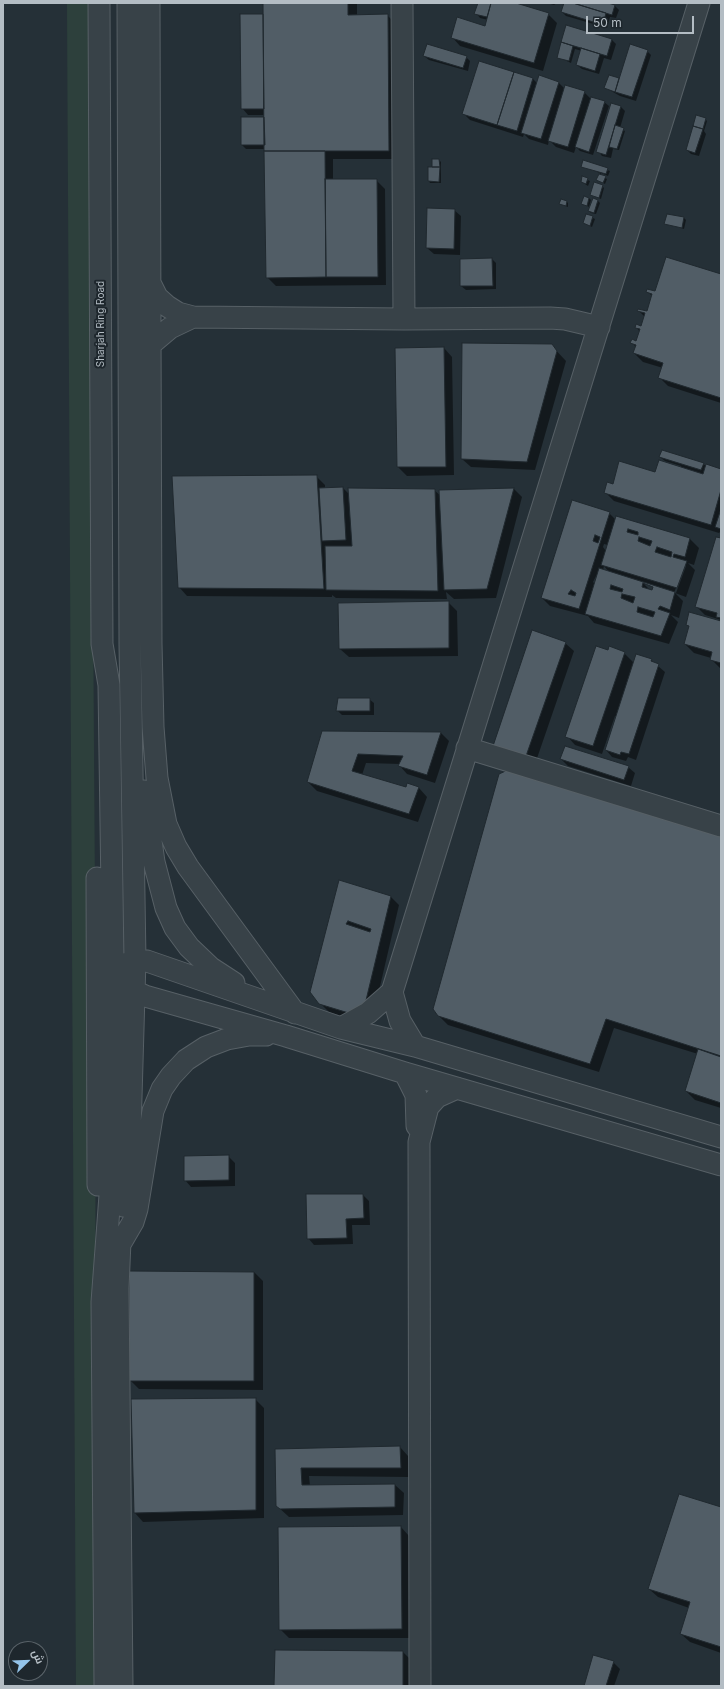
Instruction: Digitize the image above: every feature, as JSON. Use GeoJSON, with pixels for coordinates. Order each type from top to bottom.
{"type":"FeatureCollection","features":[{"type":"Feature","properties":{"kind":"street","name":"Sharjah Ring Road"},"geometry":{"type":"LineString","coordinates":[[100,3],[102,644]]}},
{"type":"Feature","properties":{"kind":"street"},"geometry":{"type":"LineString","coordinates":[[122,1686],[119,1246],[130,1132],[135,960],[130,644],[128,3]]}},
{"type":"Feature","properties":{"kind":"street"},"geometry":{"type":"LineString","coordinates":[[149,3],[151,650],[153,727],[160,800],[166,824],[176,847],[188,867],[295,1013]]}},
{"type":"Feature","properties":{"kind":"street"},"geometry":{"type":"LineString","coordinates":[[402,3],[404,319]]}},
{"type":"Feature","properties":{"kind":"street"},"geometry":{"type":"LineString","coordinates":[[341,1028],[368,1013],[392,992],[699,3]]}},
{"type":"Feature","properties":{"kind":"street"},"geometry":{"type":"LineString","coordinates":[[151,286],[158,297],[167,306],[178,313],[193,317],[404,319],[550,318],[565,319],[599,327]]}},
{"type":"Feature","properties":{"kind":"street"},"geometry":{"type":"LineString","coordinates":[[151,344],[170,328],[193,317]]}},
{"type":"Feature","properties":{"kind":"street"},"geometry":{"type":"LineString","coordinates":[[102,644],[109,685],[114,970],[113,1155],[102,1302]]}},
{"type":"Feature","properties":{"kind":"street"},"geometry":{"type":"LineString","coordinates":[[102,644],[96,670],[96,787],[99,1239],[102,1302],[105,1686]]}},
{"type":"Feature","properties":{"kind":"street"},"geometry":{"type":"LineString","coordinates":[[130,644],[137,681],[145,801],[159,888],[166,908],[175,928],[189,947],[211,968],[239,986],[273,1004]]}},
{"type":"Feature","properties":{"kind":"street"},"geometry":{"type":"LineString","coordinates":[[467,748],[721,826]]}},
{"type":"Feature","properties":{"kind":"street"},"geometry":{"type":"LineString","coordinates":[[114,970],[127,962],[135,960],[147,961],[341,1028],[416,1046],[721,1137]]}},
{"type":"Feature","properties":{"kind":"street"},"geometry":{"type":"LineString","coordinates":[[114,970],[134,991],[145,996],[286,1036],[405,1073],[721,1165]]}},
{"type":"Feature","properties":{"kind":"street"},"geometry":{"type":"LineString","coordinates":[[392,992],[400,1020],[416,1046]]}},
{"type":"Feature","properties":{"kind":"street"},"geometry":{"type":"LineString","coordinates":[[119,1246],[130,1228],[137,1209],[153,1111],[162,1089],[171,1076],[191,1057],[206,1047],[227,1039],[249,1035],[286,1036]]}},
{"type":"Feature","properties":{"kind":"street"},"geometry":{"type":"LineString","coordinates":[[405,1073],[416,1095],[418,1111],[416,1132],[419,1142]]}},
{"type":"Feature","properties":{"kind":"street"},"geometry":{"type":"LineString","coordinates":[[420,1686],[419,1142],[428,1107],[437,1097],[457,1088]]}},
{"type":"Feature","properties":{"kind":"green space"},"geometry":{"type":"Polygon","coordinates":[[[67,3],[89,3],[95,903],[96,1686],[76,1686],[67,3]]]}},
{"type":"Feature","properties":{"kind":"building"},"geometry":{"type":"Polygon","coordinates":[[[263,3],[348,3],[348,15],[388,14],[389,151],[264,151],[263,3]]]}},
{"type":"Feature","properties":{"kind":"building"},"geometry":{"type":"Polygon","coordinates":[[[478,3],[491,3],[487,17],[474,14],[478,3]]]}},
{"type":"Feature","properties":{"kind":"building"},"geometry":{"type":"Polygon","coordinates":[[[491,3],[516,3],[549,13],[534,63],[451,38],[457,17],[485,26],[491,3]]]}},
{"type":"Feature","properties":{"kind":"building"},"geometry":{"type":"Polygon","coordinates":[[[564,3],[573,3],[606,13],[603,25],[561,12],[564,3]]]}},
{"type":"Feature","properties":{"kind":"building"},"geometry":{"type":"Polygon","coordinates":[[[573,3],[608,3],[615,5],[612,15],[573,3]]]}},
{"type":"Feature","properties":{"kind":"building"},"geometry":{"type":"Polygon","coordinates":[[[240,14],[263,14],[264,109],[241,109],[240,14]]]}},
{"type":"Feature","properties":{"kind":"building"},"geometry":{"type":"Polygon","coordinates":[[[566,25],[612,39],[607,56],[561,42],[566,25]]]}},
{"type":"Feature","properties":{"kind":"building"},"geometry":{"type":"Polygon","coordinates":[[[561,42],[573,46],[569,61],[557,58],[561,42]]]}},
{"type":"Feature","properties":{"kind":"building"},"geometry":{"type":"Polygon","coordinates":[[[427,44],[467,56],[463,68],[423,56],[427,44]]]}},
{"type":"Feature","properties":{"kind":"building"},"geometry":{"type":"Polygon","coordinates":[[[630,44],[648,50],[632,97],[615,92],[630,44]]]}},
{"type":"Feature","properties":{"kind":"building"},"geometry":{"type":"Polygon","coordinates":[[[581,48],[600,54],[595,71],[576,65],[581,48]]]}},
{"type":"Feature","properties":{"kind":"building"},"geometry":{"type":"Polygon","coordinates":[[[479,61],[514,72],[497,125],[462,114],[479,61]]]}},
{"type":"Feature","properties":{"kind":"building"},"geometry":{"type":"Polygon","coordinates":[[[514,72],[533,78],[517,131],[497,125],[514,72]]]}},
{"type":"Feature","properties":{"kind":"building"},"geometry":{"type":"Polygon","coordinates":[[[539,75],[559,82],[541,139],[521,133],[539,75]]]}},
{"type":"Feature","properties":{"kind":"building"},"geometry":{"type":"Polygon","coordinates":[[[609,75],[619,78],[615,92],[604,88],[609,75]]]}},
{"type":"Feature","properties":{"kind":"building"},"geometry":{"type":"Polygon","coordinates":[[[565,85],[585,91],[568,147],[548,141],[565,85]]]}},
{"type":"Feature","properties":{"kind":"building"},"geometry":{"type":"Polygon","coordinates":[[[591,97],[605,101],[589,152],[575,147],[591,97]]]}},
{"type":"Feature","properties":{"kind":"building"},"geometry":{"type":"Polygon","coordinates":[[[611,103],[621,106],[606,155],[596,152],[611,103]]]}},
{"type":"Feature","properties":{"kind":"building"},"geometry":{"type":"Polygon","coordinates":[[[696,115],[706,118],[703,129],[693,126],[696,115]]]}},
{"type":"Feature","properties":{"kind":"building"},"geometry":{"type":"Polygon","coordinates":[[[241,117],[264,117],[265,145],[241,145],[241,117]]]}},
{"type":"Feature","properties":{"kind":"building"},"geometry":{"type":"Polygon","coordinates":[[[615,125],[624,128],[617,149],[609,147],[615,125]]]}},
{"type":"Feature","properties":{"kind":"building"},"geometry":{"type":"Polygon","coordinates":[[[693,126],[703,129],[695,153],[686,150],[693,126]]]}},
{"type":"Feature","properties":{"kind":"building"},"geometry":{"type":"Polygon","coordinates":[[[264,151],[325,151],[326,277],[266,278],[264,151]]]}},
{"type":"Feature","properties":{"kind":"building"},"geometry":{"type":"Polygon","coordinates":[[[432,159],[439,159],[440,167],[432,167],[432,159]]]}},
{"type":"Feature","properties":{"kind":"building"},"geometry":{"type":"Polygon","coordinates":[[[583,160],[608,168],[606,174],[581,167],[583,160]]]}},
{"type":"Feature","properties":{"kind":"building"},"geometry":{"type":"Polygon","coordinates":[[[428,167],[440,167],[439,182],[428,181],[428,167]]]}},
{"type":"Feature","properties":{"kind":"building"},"geometry":{"type":"Polygon","coordinates":[[[599,174],[606,176],[603,183],[596,180],[599,174]]]}},
{"type":"Feature","properties":{"kind":"building"},"geometry":{"type":"Polygon","coordinates":[[[582,176],[588,178],[586,184],[581,182],[582,176]]]}},
{"type":"Feature","properties":{"kind":"building"},"geometry":{"type":"Polygon","coordinates":[[[325,179],[377,179],[378,277],[326,277],[325,179]]]}},
{"type":"Feature","properties":{"kind":"building"},"geometry":{"type":"Polygon","coordinates":[[[594,182],[603,185],[599,198],[590,195],[594,182]]]}},
{"type":"Feature","properties":{"kind":"building"},"geometry":{"type":"Polygon","coordinates":[[[584,196],[589,198],[587,206],[581,204],[584,196]]]}},
{"type":"Feature","properties":{"kind":"building"},"geometry":{"type":"Polygon","coordinates":[[[593,198],[598,200],[594,213],[588,211],[593,198]]]}},
{"type":"Feature","properties":{"kind":"building"},"geometry":{"type":"Polygon","coordinates":[[[561,199],[567,201],[566,206],[559,204],[561,199]]]}},
{"type":"Feature","properties":{"kind":"building"},"geometry":{"type":"Polygon","coordinates":[[[427,208],[455,209],[454,249],[426,248],[427,208]]]}},
{"type":"Feature","properties":{"kind":"building"},"geometry":{"type":"Polygon","coordinates":[[[586,214],[593,216],[590,226],[583,223],[586,214]]]}},
{"type":"Feature","properties":{"kind":"building"},"geometry":{"type":"Polygon","coordinates":[[[667,214],[684,217],[682,228],[664,224],[667,214]]]}},
{"type":"Feature","properties":{"kind":"building"},"geometry":{"type":"Polygon","coordinates":[[[666,257],[721,274],[721,398],[658,378],[663,363],[633,353],[636,345],[630,343],[632,339],[636,341],[640,329],[635,328],[636,324],[641,326],[645,313],[637,311],[638,309],[647,311],[652,294],[646,292],[647,289],[655,291],[666,257]]]}},
{"type":"Feature","properties":{"kind":"building"},"geometry":{"type":"Polygon","coordinates":[[[492,258],[493,286],[460,286],[460,259],[492,258]]]}},
{"type":"Feature","properties":{"kind":"building"},"geometry":{"type":"Polygon","coordinates":[[[462,343],[552,344],[557,351],[527,462],[461,459],[462,343]]]}},
{"type":"Feature","properties":{"kind":"building"},"geometry":{"type":"Polygon","coordinates":[[[444,347],[446,467],[397,467],[395,348],[444,347]]]}},
{"type":"Feature","properties":{"kind":"building"},"geometry":{"type":"Polygon","coordinates":[[[662,450],[704,463],[701,470],[659,457],[662,450]]]}},
{"type":"Feature","properties":{"kind":"building"},"geometry":{"type":"Polygon","coordinates":[[[659,460],[703,474],[706,464],[721,469],[721,490],[711,525],[604,493],[607,482],[613,484],[619,461],[655,472],[659,460]]]}},
{"type":"Feature","properties":{"kind":"building"},"geometry":{"type":"Polygon","coordinates":[[[317,475],[324,589],[178,588],[172,476],[317,475]]]}},
{"type":"Feature","properties":{"kind":"building"},"geometry":{"type":"Polygon","coordinates":[[[343,487],[346,540],[322,541],[319,488],[343,487]]]}},
{"type":"Feature","properties":{"kind":"building"},"geometry":{"type":"Polygon","coordinates":[[[348,488],[435,489],[438,591],[326,590],[325,546],[352,546],[348,488]]]}},
{"type":"Feature","properties":{"kind":"building"},"geometry":{"type":"Polygon","coordinates":[[[514,488],[487,589],[444,590],[439,490],[514,488]]]}},
{"type":"Feature","properties":{"kind":"building"},"geometry":{"type":"Polygon","coordinates":[[[572,500],[610,512],[579,609],[541,598],[572,500]],[[595,535],[593,541],[598,543],[600,537],[595,535]],[[571,590],[568,594],[575,596],[576,593],[571,590]]]}},
{"type":"Feature","properties":{"kind":"building"},"geometry":{"type":"Polygon","coordinates":[[[721,509],[721,529],[715,527],[721,509]]]}},
{"type":"Feature","properties":{"kind":"building"},"geometry":{"type":"Polygon","coordinates":[[[616,516],[690,538],[685,557],[674,554],[673,557],[687,561],[677,588],[601,565],[616,516]],[[628,529],[627,532],[638,535],[638,532],[628,529]],[[639,537],[638,541],[650,546],[652,541],[639,537]],[[657,547],[655,552],[671,557],[672,552],[657,547]]]}},
{"type":"Feature","properties":{"kind":"building"},"geometry":{"type":"Polygon","coordinates":[[[716,537],[721,538],[721,618],[716,617],[717,613],[695,607],[716,537]]]}},
{"type":"Feature","properties":{"kind":"building"},"geometry":{"type":"Polygon","coordinates":[[[599,568],[675,592],[670,610],[660,606],[658,609],[670,613],[661,636],[585,614],[599,568]],[[643,583],[642,587],[652,590],[653,587],[643,583]],[[611,585],[610,589],[622,592],[623,589],[611,585]],[[622,594],[621,598],[633,603],[635,597],[622,594]],[[638,607],[637,612],[653,617],[655,612],[638,607]]]}},
{"type":"Feature","properties":{"kind":"building"},"geometry":{"type":"Polygon","coordinates":[[[449,601],[449,648],[339,649],[338,603],[449,601]]]}},
{"type":"Feature","properties":{"kind":"building"},"geometry":{"type":"Polygon","coordinates":[[[689,612],[721,621],[721,663],[710,660],[712,652],[684,644],[689,626],[686,625],[689,612]]]}},
{"type":"Feature","properties":{"kind":"building"},"geometry":{"type":"Polygon","coordinates":[[[532,630],[566,642],[525,759],[492,749],[532,630]]]}},
{"type":"Feature","properties":{"kind":"building"},"geometry":{"type":"Polygon","coordinates":[[[596,646],[608,650],[609,646],[625,652],[593,746],[565,737],[596,646]]]}},
{"type":"Feature","properties":{"kind":"building"},"geometry":{"type":"Polygon","coordinates":[[[636,654],[652,659],[651,661],[659,664],[629,754],[621,752],[620,755],[605,750],[636,654]]]}},
{"type":"Feature","properties":{"kind":"building"},"geometry":{"type":"Polygon","coordinates":[[[338,698],[370,698],[370,711],[336,711],[338,698]]]}},
{"type":"Feature","properties":{"kind":"building"},"geometry":{"type":"Polygon","coordinates":[[[322,731],[441,732],[427,775],[398,766],[403,756],[358,754],[352,771],[406,787],[407,783],[419,787],[409,814],[307,782],[322,731]]]}},
{"type":"Feature","properties":{"kind":"building"},"geometry":{"type":"Polygon","coordinates":[[[565,746],[629,766],[624,780],[560,759],[565,746]]]}},
{"type":"Feature","properties":{"kind":"building"},"geometry":{"type":"Polygon","coordinates":[[[510,769],[721,836],[721,1056],[606,1019],[590,1064],[438,1016],[433,1009],[499,774],[510,769]]]}},
{"type":"Feature","properties":{"kind":"building"},"geometry":{"type":"Polygon","coordinates":[[[339,880],[391,896],[362,1017],[319,1004],[310,992],[339,880]],[[348,921],[346,924],[370,932],[371,929],[348,921]]]}},
{"type":"Feature","properties":{"kind":"building"},"geometry":{"type":"Polygon","coordinates":[[[698,1049],[721,1057],[721,1103],[685,1091],[698,1049]]]}},
{"type":"Feature","properties":{"kind":"building"},"geometry":{"type":"Polygon","coordinates":[[[229,1155],[229,1180],[184,1181],[184,1156],[229,1155]]]}},
{"type":"Feature","properties":{"kind":"building"},"geometry":{"type":"Polygon","coordinates":[[[306,1194],[363,1194],[364,1218],[346,1219],[347,1238],[307,1239],[306,1194]]]}},
{"type":"Feature","properties":{"kind":"building"},"geometry":{"type":"Polygon","coordinates":[[[129,1271],[254,1272],[254,1381],[129,1381],[129,1271]]]}},
{"type":"Feature","properties":{"kind":"building"},"geometry":{"type":"Polygon","coordinates":[[[256,1398],[256,1510],[134,1513],[131,1399],[256,1398]]]}},
{"type":"Feature","properties":{"kind":"building"},"geometry":{"type":"Polygon","coordinates":[[[400,1446],[401,1468],[301,1468],[302,1485],[395,1484],[395,1507],[280,1509],[276,1506],[275,1449],[400,1446]]]}},
{"type":"Feature","properties":{"kind":"building"},"geometry":{"type":"Polygon","coordinates":[[[679,1494],[721,1507],[721,1647],[680,1634],[690,1602],[648,1589],[679,1494]]]}},
{"type":"Feature","properties":{"kind":"building"},"geometry":{"type":"Polygon","coordinates":[[[401,1526],[402,1629],[279,1630],[278,1527],[401,1526]]]}},
{"type":"Feature","properties":{"kind":"building"},"geometry":{"type":"Polygon","coordinates":[[[275,1650],[403,1651],[403,1686],[274,1686],[275,1650]]]}},
{"type":"Feature","properties":{"kind":"building"},"geometry":{"type":"Polygon","coordinates":[[[593,1655],[614,1661],[606,1686],[584,1686],[593,1655]]]}}]}
